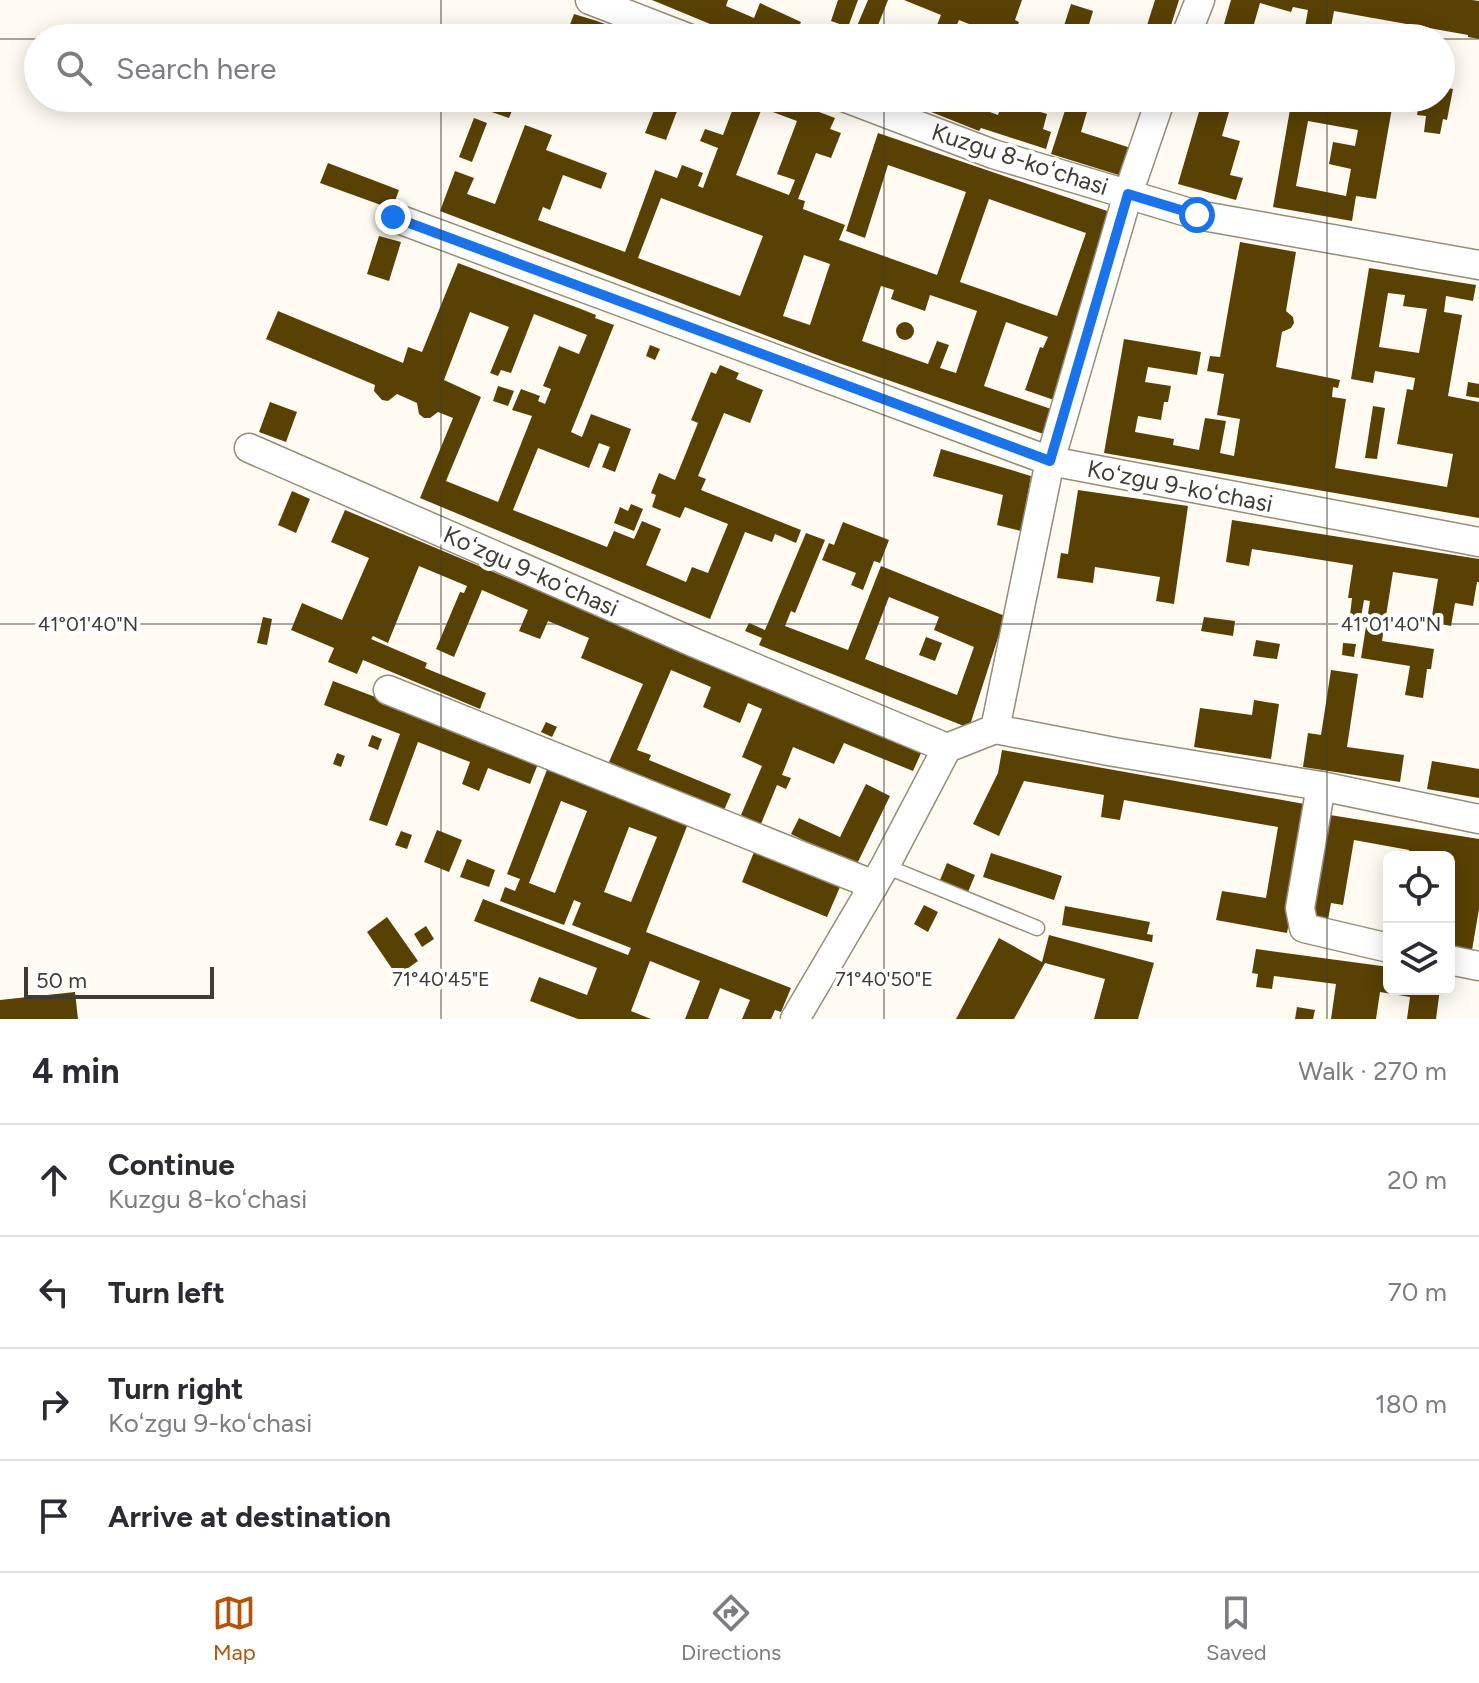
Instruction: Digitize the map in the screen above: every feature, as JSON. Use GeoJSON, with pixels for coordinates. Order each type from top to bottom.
{"type":"FeatureCollection","features":[{"type":"Feature","properties":{"kind":"street"},"geometry":{"type":"LineString","coordinates":[[590,0],[652,24]]}},
{"type":"Feature","properties":{"kind":"street"},"geometry":{"type":"LineString","coordinates":[[1191,24],[1200,0]]}},
{"type":"Feature","properties":{"kind":"street","name":"Kuzgu 8-koʻchasi"},"geometry":{"type":"LineString","coordinates":[[883,112],[993,154],[1197,215],[1479,265]]}},
{"type":"Feature","properties":{"kind":"street"},"geometry":{"type":"LineString","coordinates":[[995,729],[1050,461],[1128,194],[1156,112]]}},
{"type":"Feature","properties":{"kind":"street","name":"Koʻzgu 9-koʻchasi"},"geometry":{"type":"LineString","coordinates":[[393,217],[1050,461],[1479,542]]}},
{"type":"Feature","properties":{"kind":"street","name":"Koʻzgu 9-koʻchasi"},"geometry":{"type":"LineString","coordinates":[[249,448],[709,649],[947,748]]}},
{"type":"Feature","properties":{"kind":"street"},"geometry":{"type":"LineString","coordinates":[[388,690],[879,876]]}},
{"type":"Feature","properties":{"kind":"street"},"geometry":{"type":"LineString","coordinates":[[795,1019],[879,876],[947,748],[995,729],[1321,786],[1479,819]]}},
{"type":"Feature","properties":{"kind":"street"},"geometry":{"type":"LineString","coordinates":[[1321,786],[1300,908],[1304,928],[1383,947]]}},
{"type":"Feature","properties":{"kind":"street"},"geometry":{"type":"LineString","coordinates":[[1455,961],[1479,966]]}},
{"type":"Feature","properties":{"kind":"lane"},"geometry":{"type":"LineString","coordinates":[[879,876],[1037,928]]}},
{"type":"Feature","properties":{"kind":"building"},"geometry":{"type":"Polygon","coordinates":[[[652,0],[728,0],[726,6],[754,18],[760,3],[801,22],[800,24],[710,24],[652,0]]]}},
{"type":"Feature","properties":{"kind":"building"},"geometry":{"type":"Polygon","coordinates":[[[838,0],[858,0],[849,24],[831,21],[838,0]]]}},
{"type":"Feature","properties":{"kind":"building"},"geometry":{"type":"Polygon","coordinates":[[[868,0],[888,0],[879,24],[858,24],[868,0]]]}},
{"type":"Feature","properties":{"kind":"building"},"geometry":{"type":"Polygon","coordinates":[[[904,0],[1022,0],[1015,20],[1018,24],[969,24],[959,20],[957,24],[937,24],[941,15],[904,0]]]}},
{"type":"Feature","properties":{"kind":"building"},"geometry":{"type":"Polygon","coordinates":[[[1155,0],[1179,0],[1171,24],[1147,24],[1155,0]]]}},
{"type":"Feature","properties":{"kind":"building"},"geometry":{"type":"Polygon","coordinates":[[[1231,0],[1479,1],[1479,39],[1455,33],[1455,24],[1407,24],[1334,11],[1332,24],[1306,24],[1308,10],[1293,7],[1291,12],[1260,3],[1254,24],[1224,24],[1231,0]]]}},
{"type":"Feature","properties":{"kind":"building"},"geometry":{"type":"Polygon","coordinates":[[[1071,4],[1093,11],[1089,24],[1065,24],[1071,4]]]}},
{"type":"Feature","properties":{"kind":"building"},"geometry":{"type":"Polygon","coordinates":[[[574,14],[605,24],[570,24],[574,14]]]}},
{"type":"Feature","properties":{"kind":"building"},"geometry":{"type":"Polygon","coordinates":[[[492,112],[512,112],[509,118],[492,112]]]}},
{"type":"Feature","properties":{"kind":"building"},"geometry":{"type":"Polygon","coordinates":[[[653,112],[677,112],[666,140],[645,133],[653,112]]]}},
{"type":"Feature","properties":{"kind":"building"},"geometry":{"type":"Polygon","coordinates":[[[732,112],[760,112],[736,175],[789,195],[795,180],[777,174],[797,121],[773,112],[819,112],[835,118],[830,129],[841,133],[831,158],[816,153],[798,199],[805,201],[803,209],[845,225],[839,240],[937,275],[966,192],[888,165],[865,238],[846,231],[878,133],[1116,214],[1054,400],[1025,390],[1040,347],[1043,348],[1048,337],[1006,322],[984,386],[1057,411],[1049,436],[833,361],[440,211],[455,171],[474,178],[467,194],[495,204],[525,125],[552,135],[546,150],[607,173],[601,189],[563,175],[550,210],[543,207],[538,220],[625,252],[655,170],[677,178],[682,165],[703,173],[698,186],[703,188],[718,148],[700,141],[705,129],[723,135],[732,112]],[[661,198],[638,258],[740,296],[763,236],[661,198]],[[989,199],[960,282],[1057,316],[1086,233],[989,199]],[[804,255],[783,316],[810,325],[830,264],[804,255]],[[881,286],[862,341],[928,364],[937,341],[949,345],[940,368],[956,373],[977,311],[930,295],[925,311],[891,299],[894,290],[881,286]]]}},
{"type":"Feature","properties":{"kind":"building"},"geometry":{"type":"Polygon","coordinates":[[[931,112],[990,112],[998,115],[999,112],[1041,112],[1047,114],[1043,129],[1051,132],[1046,149],[981,128],[979,131],[931,112]]]}},
{"type":"Feature","properties":{"kind":"building"},"geometry":{"type":"Polygon","coordinates":[[[1064,112],[1087,112],[1081,132],[1134,149],[1125,177],[1051,154],[1064,112]]]}},
{"type":"Feature","properties":{"kind":"building"},"geometry":{"type":"Polygon","coordinates":[[[1199,112],[1229,112],[1222,136],[1240,141],[1230,175],[1243,178],[1236,200],[1178,184],[1199,112]]]}},
{"type":"Feature","properties":{"kind":"building"},"geometry":{"type":"Polygon","coordinates":[[[1290,112],[1391,112],[1376,199],[1356,196],[1352,221],[1273,207],[1290,112]],[[1308,121],[1296,186],[1346,196],[1351,169],[1329,164],[1333,142],[1355,146],[1358,130],[1308,121]]]}},
{"type":"Feature","properties":{"kind":"building"},"geometry":{"type":"Polygon","coordinates":[[[1418,112],[1449,112],[1447,120],[1443,119],[1440,134],[1424,132],[1426,116],[1417,115],[1418,112]]]}},
{"type":"Feature","properties":{"kind":"building"},"geometry":{"type":"Polygon","coordinates":[[[474,118],[487,123],[472,162],[459,157],[474,118]]]}},
{"type":"Feature","properties":{"kind":"building"},"geometry":{"type":"Polygon","coordinates":[[[328,163],[399,190],[392,209],[320,183],[328,163]]]}},
{"type":"Feature","properties":{"kind":"building"},"geometry":{"type":"Polygon","coordinates":[[[379,236],[401,242],[389,281],[367,274],[379,236]]]}},
{"type":"Feature","properties":{"kind":"building"},"geometry":{"type":"Polygon","coordinates":[[[1240,242],[1296,252],[1286,311],[1293,317],[1294,323],[1282,332],[1276,367],[1340,380],[1338,388],[1333,387],[1332,397],[1346,399],[1335,468],[1447,487],[1453,454],[1397,444],[1407,389],[1413,390],[1415,378],[1375,371],[1373,383],[1351,379],[1369,268],[1476,285],[1473,301],[1446,296],[1444,312],[1462,315],[1448,396],[1479,402],[1479,518],[1104,453],[1124,339],[1201,352],[1197,375],[1148,367],[1145,382],[1171,386],[1168,402],[1164,402],[1161,420],[1138,416],[1135,432],[1174,439],[1173,445],[1199,450],[1205,418],[1226,421],[1220,453],[1234,456],[1240,419],[1217,415],[1224,374],[1207,371],[1210,356],[1220,357],[1240,242]],[[1388,293],[1379,347],[1419,353],[1427,309],[1403,306],[1405,295],[1388,293]]]}},
{"type":"Feature","properties":{"kind":"building"},"geometry":{"type":"Polygon","coordinates":[[[458,263],[581,309],[614,325],[571,432],[582,437],[591,414],[631,429],[615,472],[602,467],[610,447],[599,443],[589,468],[538,448],[513,510],[607,547],[614,531],[634,539],[642,521],[661,529],[646,565],[686,582],[692,567],[708,573],[728,524],[685,507],[680,518],[652,507],[656,495],[651,493],[659,473],[675,480],[698,423],[691,420],[711,372],[716,374],[720,365],[739,373],[736,379],[763,390],[750,423],[724,413],[698,476],[706,479],[701,490],[801,530],[796,543],[775,534],[772,542],[745,532],[710,619],[420,498],[453,418],[438,412],[424,418],[419,414],[417,403],[397,394],[388,401],[382,400],[374,391],[375,385],[266,339],[278,311],[403,363],[408,347],[422,352],[458,263]],[[470,312],[444,380],[481,397],[446,481],[498,502],[532,416],[512,410],[521,389],[540,396],[538,401],[545,404],[551,389],[543,386],[559,346],[579,354],[587,335],[534,314],[511,373],[501,370],[498,376],[490,373],[509,327],[470,312]]]}},
{"type":"Feature","properties":{"kind":"building"},"geometry":{"type":"Polygon","coordinates":[[[901,322],[909,322],[914,331],[912,338],[901,340],[896,335],[896,327],[901,322]]]}},
{"type":"Feature","properties":{"kind":"building"},"geometry":{"type":"Polygon","coordinates":[[[650,345],[660,349],[655,360],[646,356],[650,345]]]}},
{"type":"Feature","properties":{"kind":"building"},"geometry":{"type":"Polygon","coordinates":[[[1468,382],[1479,384],[1479,398],[1466,396],[1468,382]]]}},
{"type":"Feature","properties":{"kind":"building"},"geometry":{"type":"Polygon","coordinates":[[[498,386],[514,391],[508,406],[493,401],[498,386]]]}},
{"type":"Feature","properties":{"kind":"building"},"geometry":{"type":"Polygon","coordinates":[[[270,402],[297,412],[286,442],[259,432],[270,402]]]}},
{"type":"Feature","properties":{"kind":"building"},"geometry":{"type":"Polygon","coordinates":[[[1373,406],[1385,408],[1377,459],[1365,458],[1373,406]]]}},
{"type":"Feature","properties":{"kind":"building"},"geometry":{"type":"Polygon","coordinates":[[[941,449],[1031,476],[1021,531],[997,525],[1003,495],[933,476],[941,449]]]}},
{"type":"Feature","properties":{"kind":"building"},"geometry":{"type":"Polygon","coordinates":[[[1078,490],[1188,506],[1174,604],[1156,601],[1160,577],[1095,567],[1093,583],[1057,578],[1061,553],[1068,554],[1078,490]]]}},
{"type":"Feature","properties":{"kind":"building"},"geometry":{"type":"Polygon","coordinates":[[[292,491],[310,499],[296,533],[278,525],[292,491]]]}},
{"type":"Feature","properties":{"kind":"building"},"geometry":{"type":"Polygon","coordinates":[[[631,504],[643,509],[634,531],[614,523],[620,507],[628,511],[631,504]]]}},
{"type":"Feature","properties":{"kind":"building"},"geometry":{"type":"Polygon","coordinates":[[[345,510],[922,751],[913,771],[844,743],[834,764],[793,747],[782,775],[791,778],[786,789],[777,785],[761,824],[741,815],[762,766],[742,757],[762,709],[748,703],[740,723],[703,707],[711,687],[671,670],[637,750],[651,755],[649,760],[731,794],[724,810],[609,762],[643,684],[581,658],[589,638],[548,621],[540,639],[519,631],[528,610],[482,590],[454,657],[436,649],[460,592],[464,593],[467,586],[419,566],[388,643],[373,636],[371,639],[427,663],[425,668],[486,693],[480,709],[363,660],[357,674],[328,662],[334,648],[291,630],[302,603],[342,620],[369,558],[331,542],[345,510]]]}},
{"type":"Feature","properties":{"kind":"building"},"geometry":{"type":"Polygon","coordinates":[[[1232,520],[1479,559],[1479,582],[1473,606],[1455,603],[1451,626],[1431,622],[1438,579],[1393,572],[1382,641],[1434,649],[1431,669],[1427,669],[1423,698],[1405,695],[1410,666],[1361,658],[1370,601],[1364,600],[1361,617],[1350,615],[1352,598],[1348,598],[1353,565],[1252,549],[1249,566],[1226,562],[1232,520]]]}},
{"type":"Feature","properties":{"kind":"building"},"geometry":{"type":"Polygon","coordinates":[[[843,522],[889,540],[880,563],[874,561],[863,590],[851,585],[856,573],[822,560],[829,543],[834,545],[843,522]]]}},
{"type":"Feature","properties":{"kind":"building"},"geometry":{"type":"Polygon","coordinates":[[[806,533],[825,540],[795,613],[791,611],[785,626],[848,650],[881,566],[1005,616],[969,728],[759,645],[762,638],[745,631],[749,623],[765,630],[806,533]],[[889,597],[865,659],[957,695],[974,647],[934,630],[939,617],[889,597]]]}},
{"type":"Feature","properties":{"kind":"building"},"geometry":{"type":"Polygon","coordinates":[[[263,617],[272,619],[267,645],[257,643],[263,617]]]}},
{"type":"Feature","properties":{"kind":"building"},"geometry":{"type":"Polygon","coordinates":[[[1204,617],[1235,621],[1233,636],[1201,631],[1204,617]]]}},
{"type":"Feature","properties":{"kind":"building"},"geometry":{"type":"Polygon","coordinates":[[[926,637],[942,643],[935,661],[919,655],[926,637]]]}},
{"type":"Feature","properties":{"kind":"building"},"geometry":{"type":"Polygon","coordinates":[[[1256,640],[1280,644],[1277,659],[1253,656],[1256,640]]]}},
{"type":"Feature","properties":{"kind":"building"},"geometry":{"type":"Polygon","coordinates":[[[1343,643],[1356,644],[1354,657],[1342,655],[1343,643]]]}},
{"type":"Feature","properties":{"kind":"building"},"geometry":{"type":"Polygon","coordinates":[[[1331,670],[1358,674],[1347,747],[1404,755],[1400,782],[1303,767],[1308,733],[1321,735],[1331,670]]]}},
{"type":"Feature","properties":{"kind":"building"},"geometry":{"type":"Polygon","coordinates":[[[333,681],[540,759],[530,784],[488,768],[479,791],[462,784],[470,762],[418,742],[387,826],[369,820],[400,734],[324,705],[333,681]]]}},
{"type":"Feature","properties":{"kind":"building"},"geometry":{"type":"Polygon","coordinates":[[[1254,700],[1279,704],[1271,759],[1194,747],[1200,708],[1252,715],[1254,700]]]}},
{"type":"Feature","properties":{"kind":"building"},"geometry":{"type":"Polygon","coordinates":[[[546,722],[557,727],[552,737],[541,732],[546,722]]]}},
{"type":"Feature","properties":{"kind":"building"},"geometry":{"type":"Polygon","coordinates":[[[372,735],[382,739],[378,750],[368,746],[372,735]]]}},
{"type":"Feature","properties":{"kind":"building"},"geometry":{"type":"Polygon","coordinates":[[[1002,750],[1310,805],[1287,933],[1216,920],[1222,891],[1266,898],[1278,827],[1124,800],[1120,820],[1101,817],[1104,795],[1024,781],[999,836],[973,824],[998,773],[1002,750]]]}},
{"type":"Feature","properties":{"kind":"building"},"geometry":{"type":"Polygon","coordinates":[[[337,753],[345,756],[341,767],[333,764],[337,753]]]}},
{"type":"Feature","properties":{"kind":"building"},"geometry":{"type":"Polygon","coordinates":[[[1432,761],[1479,769],[1479,798],[1427,789],[1432,761]]]}},
{"type":"Feature","properties":{"kind":"building"},"geometry":{"type":"Polygon","coordinates":[[[548,767],[689,821],[646,932],[791,988],[781,1012],[775,1010],[771,1019],[742,1019],[750,1000],[720,988],[708,1019],[685,1019],[700,981],[650,961],[631,1011],[651,1019],[578,1019],[530,1001],[539,977],[587,995],[597,968],[474,921],[483,899],[628,955],[631,948],[572,925],[581,903],[574,900],[564,925],[500,901],[505,887],[515,891],[520,879],[507,874],[548,767]],[[561,801],[529,883],[555,893],[587,811],[561,801]],[[629,827],[604,892],[631,902],[657,837],[629,827]]]}},
{"type":"Feature","properties":{"kind":"building"},"geometry":{"type":"Polygon","coordinates":[[[866,784],[890,796],[856,866],[791,834],[799,818],[840,837],[866,784]]]}},
{"type":"Feature","properties":{"kind":"building"},"geometry":{"type":"Polygon","coordinates":[[[1330,815],[1479,839],[1479,909],[1471,956],[1455,953],[1455,851],[1409,851],[1354,840],[1343,905],[1331,903],[1327,925],[1312,923],[1330,815]]]}},
{"type":"Feature","properties":{"kind":"building"},"geometry":{"type":"Polygon","coordinates":[[[437,830],[462,840],[449,872],[424,862],[437,830]]]}},
{"type":"Feature","properties":{"kind":"building"},"geometry":{"type":"Polygon","coordinates":[[[401,831],[412,835],[407,849],[395,845],[401,831]]]}},
{"type":"Feature","properties":{"kind":"building"},"geometry":{"type":"Polygon","coordinates":[[[754,852],[840,887],[827,917],[742,882],[754,852]]]}},
{"type":"Feature","properties":{"kind":"building"},"geometry":{"type":"Polygon","coordinates":[[[991,853],[1062,876],[1054,900],[983,877],[991,853]]]}},
{"type":"Feature","properties":{"kind":"building"},"geometry":{"type":"Polygon","coordinates":[[[467,859],[495,870],[489,887],[460,877],[467,859]]]}},
{"type":"Feature","properties":{"kind":"building"},"geometry":{"type":"Polygon","coordinates":[[[947,863],[975,875],[968,892],[940,880],[947,863]]]}},
{"type":"Feature","properties":{"kind":"building"},"geometry":{"type":"Polygon","coordinates":[[[924,905],[938,912],[928,932],[914,924],[924,905]]]}},
{"type":"Feature","properties":{"kind":"building"},"geometry":{"type":"Polygon","coordinates":[[[1065,906],[1150,922],[1147,934],[1153,935],[1152,942],[1062,925],[1065,906]]]}},
{"type":"Feature","properties":{"kind":"building"},"geometry":{"type":"Polygon","coordinates":[[[387,917],[418,961],[397,976],[367,932],[387,917]]]}},
{"type":"Feature","properties":{"kind":"building"},"geometry":{"type":"Polygon","coordinates":[[[426,926],[434,939],[422,947],[414,934],[426,926]]]}},
{"type":"Feature","properties":{"kind":"building"},"geometry":{"type":"Polygon","coordinates":[[[1049,935],[1154,963],[1138,1019],[1094,1019],[1105,979],[1045,963],[1014,1019],[956,1019],[999,938],[1042,962],[1049,935]]]}},
{"type":"Feature","properties":{"kind":"building"},"geometry":{"type":"Polygon","coordinates":[[[1256,949],[1383,966],[1383,992],[1380,992],[1376,1019],[1331,1019],[1336,984],[1274,976],[1272,989],[1256,987],[1258,974],[1252,973],[1256,949]]]}},
{"type":"Feature","properties":{"kind":"building"},"geometry":{"type":"Polygon","coordinates":[[[75,992],[78,1019],[0,1019],[0,1000],[75,992]]]}},
{"type":"Feature","properties":{"kind":"building"},"geometry":{"type":"Polygon","coordinates":[[[1398,995],[1439,995],[1436,1019],[1407,1019],[1410,997],[1398,995]]]}},
{"type":"Feature","properties":{"kind":"building"},"geometry":{"type":"Polygon","coordinates":[[[1297,1007],[1315,1010],[1313,1019],[1295,1019],[1297,1007]]]}},
{"type":"Feature","properties":{"kind":"route"},"geometry":{"type":"LineString","coordinates":[[393,217],[1050,461],[1128,194],[1197,215]]}}]}
